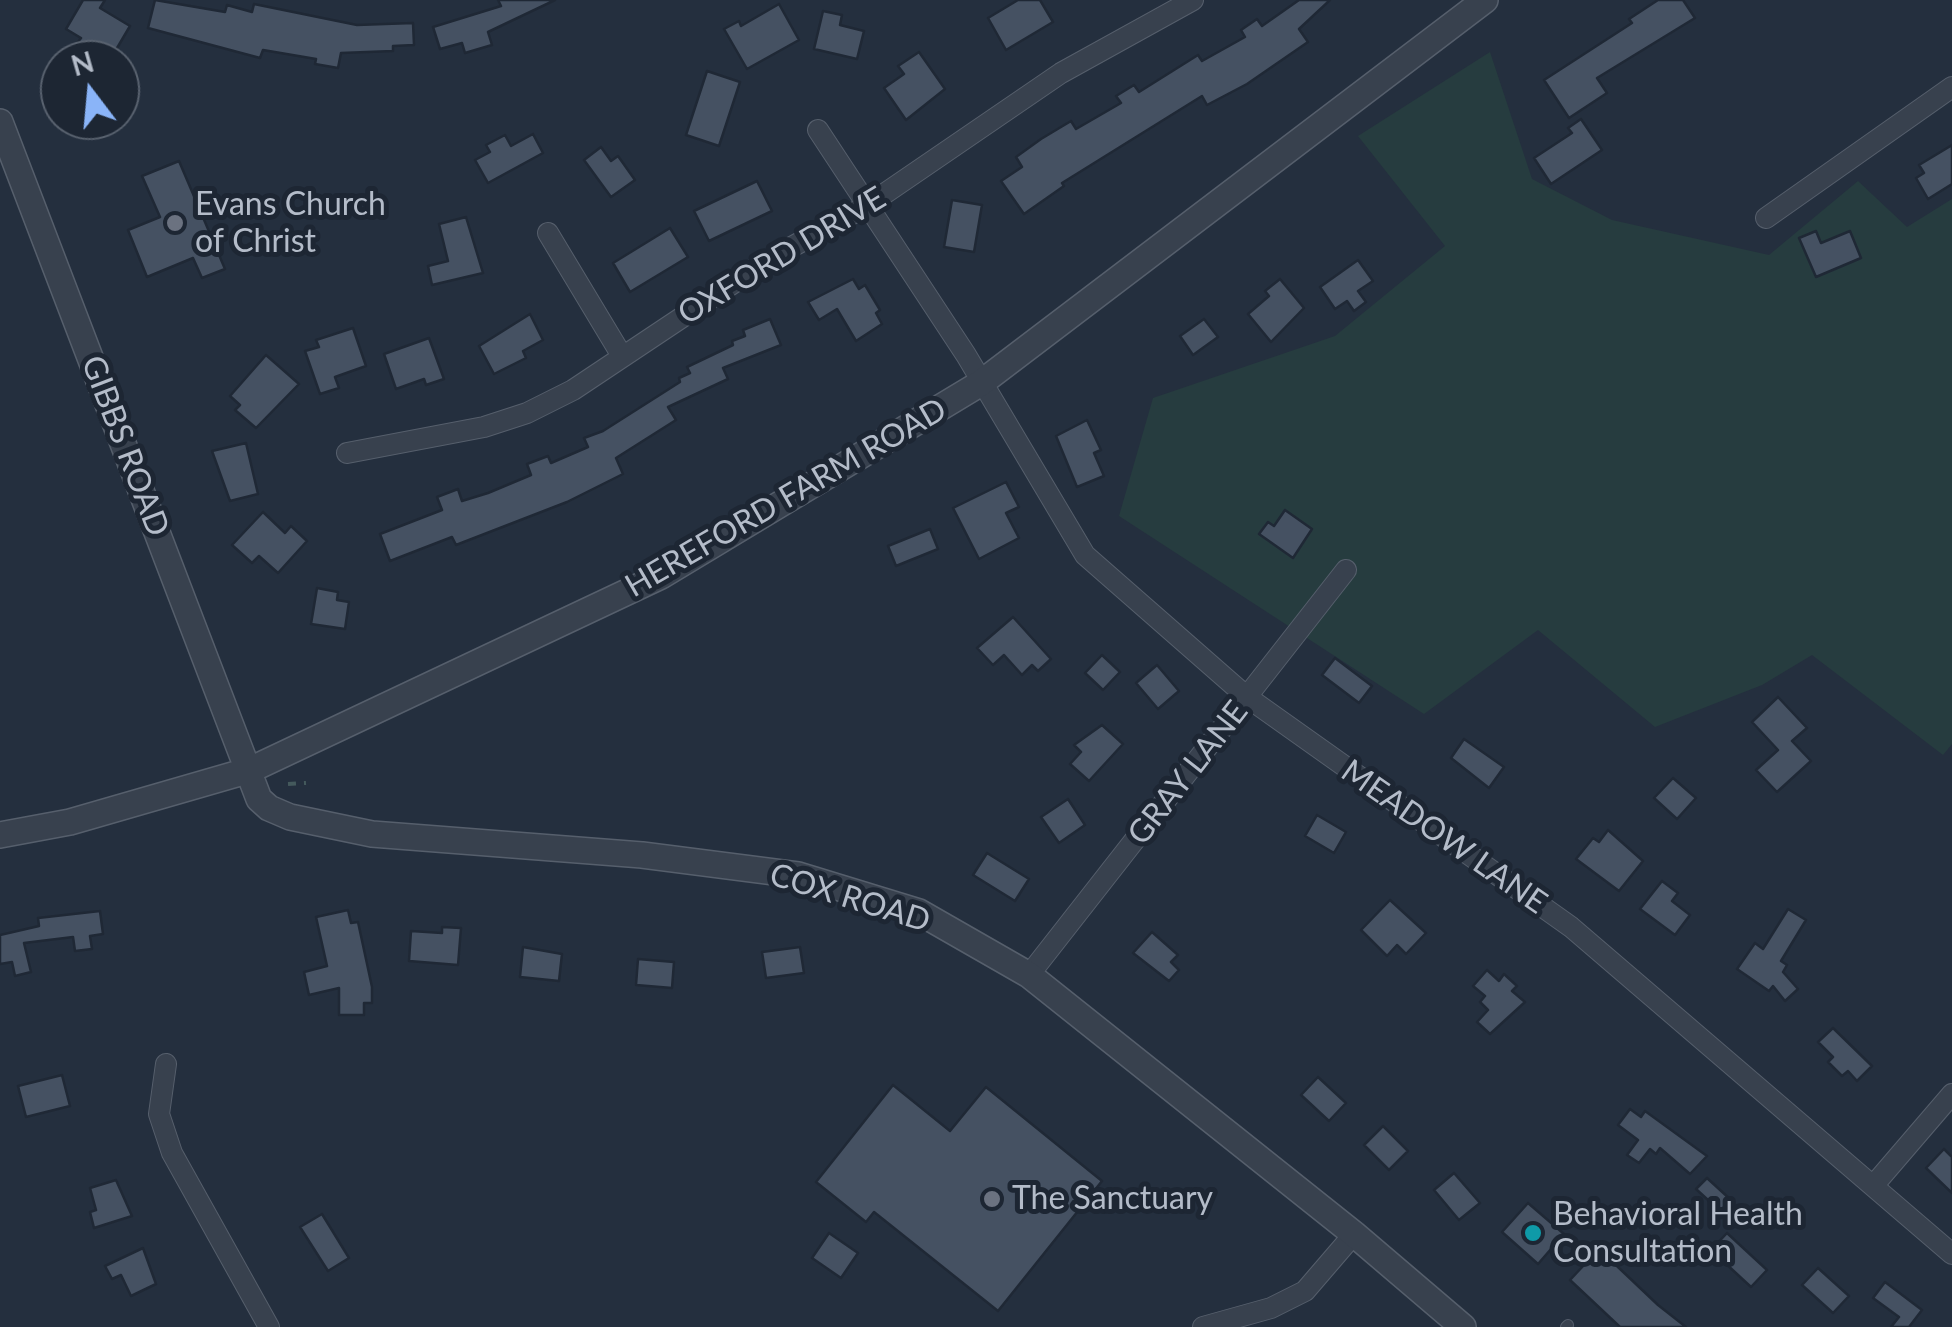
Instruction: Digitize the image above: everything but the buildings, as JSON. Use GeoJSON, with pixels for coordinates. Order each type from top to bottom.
{"type":"FeatureCollection","features":[{"type":"Feature","properties":{"kind":"street","name":"OXFORD DRIVE"},"geometry":{"type":"LineString","coordinates":[[346,453],[484,427],[527,413],[573,390],[768,260],[868,206],[1153,10],[1194,0]]}},
{"type":"Feature","properties":{"kind":"street","name":"HEREFORD FARM ROAD"},"geometry":{"type":"LineString","coordinates":[[0,836],[70,822],[250,770],[662,576],[982,384],[1485,0]]}},
{"type":"Feature","properties":{"kind":"street"},"geometry":{"type":"LineString","coordinates":[[1766,218],[1952,87]]}},
{"type":"Feature","properties":{"kind":"street","name":"GIBBS ROAD"},"geometry":{"type":"LineString","coordinates":[[0,122],[250,770]]}},
{"type":"Feature","properties":{"kind":"street","name":"MEADOW LANE"},"geometry":{"type":"LineString","coordinates":[[818,130],[982,384],[1085,555],[1247,697],[1571,927],[1952,1254]]}},
{"type":"Feature","properties":{"kind":"street"},"geometry":{"type":"LineString","coordinates":[[548,233],[622,356]]}},
{"type":"Feature","properties":{"kind":"street","name":"GRAY LANE"},"geometry":{"type":"LineString","coordinates":[[1029,975],[1346,570]]}},
{"type":"Feature","properties":{"kind":"street","name":"COX ROAD"},"geometry":{"type":"LineString","coordinates":[[250,770],[258,799],[269,808],[337,828],[642,855],[798,875],[918,912],[1029,975],[1354,1234],[1463,1327]]}},
{"type":"Feature","properties":{"kind":"street"},"geometry":{"type":"LineString","coordinates":[[166,1064],[159,1114],[172,1153],[269,1327]]}},
{"type":"Feature","properties":{"kind":"street"},"geometry":{"type":"LineString","coordinates":[[1873,1186],[1952,1094]]}},
{"type":"Feature","properties":{"kind":"street"},"geometry":{"type":"LineString","coordinates":[[1203,1327],[1272,1308],[1305,1291],[1354,1234]]}},
{"type":"Feature","properties":{"kind":"path"},"geometry":{"type":"LineString","coordinates":[[288,784],[306,783]]}},
{"type":"Feature","properties":{"kind":"green space"},"geometry":{"type":"Polygon","coordinates":[[[1490,52],[1532,179],[1612,220],[1769,255],[1858,181],[1907,227],[1952,199],[1952,744],[1943,755],[1812,655],[1762,685],[1655,727],[1538,630],[1424,714],[1119,516],[1153,398],[1335,336],[1445,246],[1358,136],[1490,52]]]}},
{"type":"Feature","properties":{"kind":"place","name":"Evans Church of Christ"},"geometry":{"type":"Point","coordinates":[175,223]}},
{"type":"Feature","properties":{"kind":"place","name":"The Sanctuary"},"geometry":{"type":"Point","coordinates":[992,1199]}},
{"type":"Feature","properties":{"kind":"place","name":"Behavioral Health Consultation"},"geometry":{"type":"Point","coordinates":[1533,1233]}}]}
